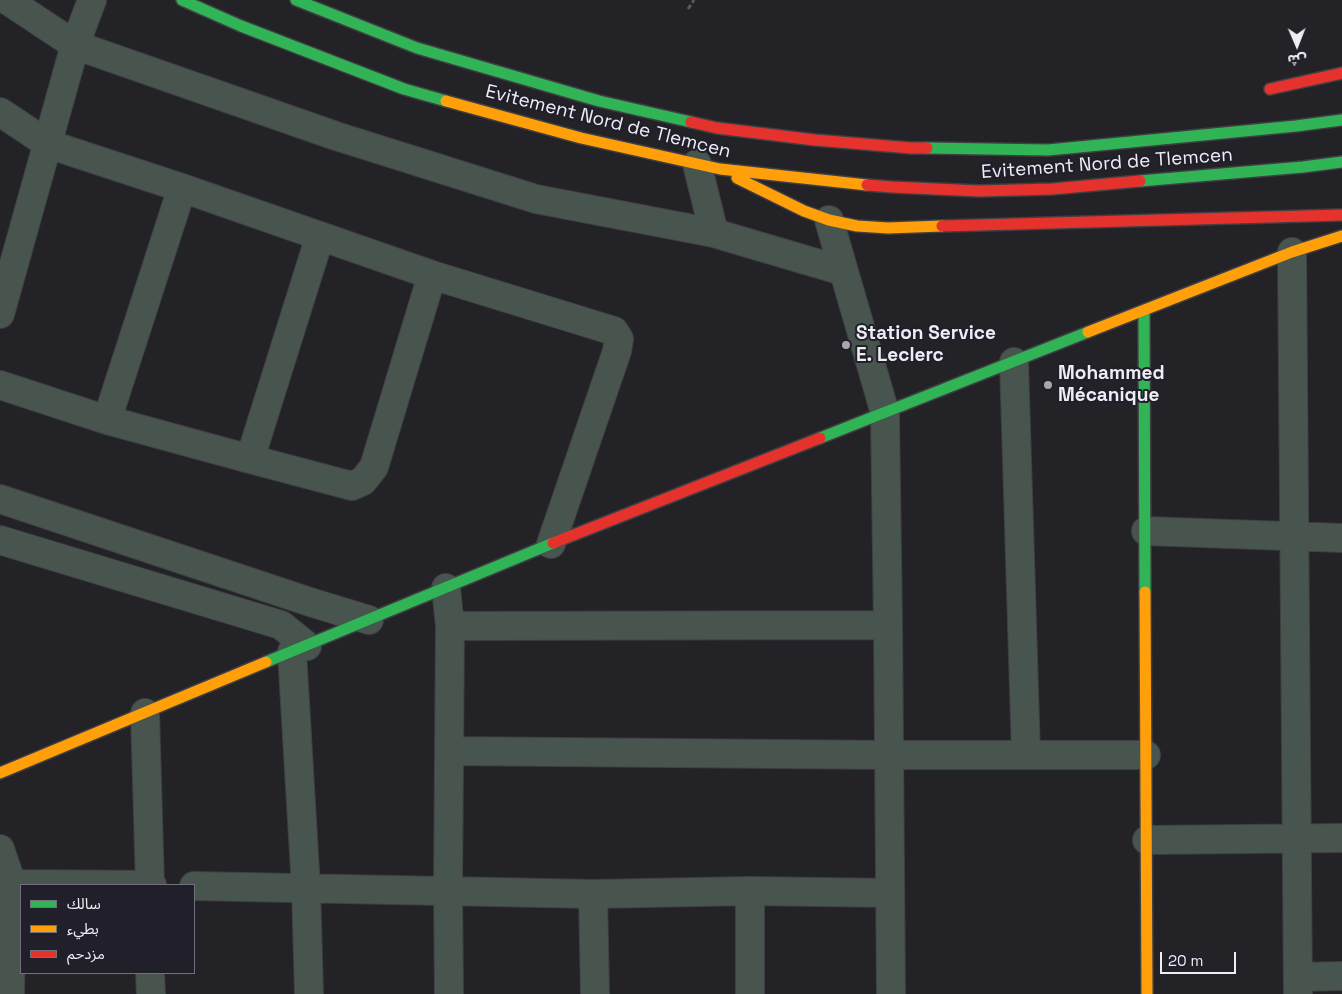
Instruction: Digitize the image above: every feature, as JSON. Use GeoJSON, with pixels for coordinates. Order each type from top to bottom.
{"type":"FeatureCollection","features":[{"type":"Feature","properties":{"kind":"main road","name":"Evitement Nord de Tlemcen"},"geometry":{"type":"LineString","coordinates":[[182,0],[240,26],[404,89],[581,138],[709,167],[892,187],[979,191],[1052,189],[1342,162]]}},
{"type":"Feature","properties":{"kind":"main road","name":"Evitement Nord de Tlemcen"},"geometry":{"type":"LineString","coordinates":[[296,0],[416,48],[599,101],[717,128],[806,139],[911,148],[1048,150],[1342,120]]}},
{"type":"Feature","properties":{"kind":"main road"},"geometry":{"type":"LineString","coordinates":[[1270,89],[1342,73]]}},
{"type":"Feature","properties":{"kind":"main road"},"geometry":{"type":"LineString","coordinates":[[709,167],[804,211],[829,220],[857,226],[888,228],[1342,215]]}},
{"type":"Feature","properties":{"kind":"main road"},"geometry":{"type":"LineString","coordinates":[[0,773],[551,544],[1292,252],[1342,236]]}},
{"type":"Feature","properties":{"kind":"main road"},"geometry":{"type":"LineString","coordinates":[[1144,311],[1147,994]]}},
{"type":"Feature","properties":{"kind":"street"},"geometry":{"type":"LineString","coordinates":[[7,0],[75,45],[336,136],[536,199],[714,232],[843,271]]}},
{"type":"Feature","properties":{"kind":"street"},"geometry":{"type":"LineString","coordinates":[[0,314],[75,45],[92,0]]}},
{"type":"Feature","properties":{"kind":"street"},"geometry":{"type":"LineString","coordinates":[[0,112],[48,144],[182,188],[432,275],[614,331],[619,339],[617,351],[551,544]]}},
{"type":"Feature","properties":{"kind":"street"},"geometry":{"type":"LineString","coordinates":[[709,167],[714,232]]}},
{"type":"Feature","properties":{"kind":"street"},"geometry":{"type":"LineString","coordinates":[[107,420],[182,188]]}},
{"type":"Feature","properties":{"kind":"street"},"geometry":{"type":"LineString","coordinates":[[829,220],[885,413],[891,994]]}},
{"type":"Feature","properties":{"kind":"street"},"geometry":{"type":"LineString","coordinates":[[250,459],[320,236]]}},
{"type":"Feature","properties":{"kind":"street"},"geometry":{"type":"LineString","coordinates":[[1292,252],[1298,985],[1342,976]]}},
{"type":"Feature","properties":{"kind":"street"},"geometry":{"type":"LineString","coordinates":[[0,386],[107,420],[352,486],[363,481],[374,467],[432,275]]}},
{"type":"Feature","properties":{"kind":"street"},"geometry":{"type":"LineString","coordinates":[[1014,362],[1026,755]]}},
{"type":"Feature","properties":{"kind":"street"},"geometry":{"type":"LineString","coordinates":[[0,499],[369,620]]}},
{"type":"Feature","properties":{"kind":"street"},"geometry":{"type":"LineString","coordinates":[[1146,531],[1342,538]]}},
{"type":"Feature","properties":{"kind":"street"},"geometry":{"type":"LineString","coordinates":[[0,540],[281,625],[299,649],[309,994]]}},
{"type":"Feature","properties":{"kind":"street"},"geometry":{"type":"LineString","coordinates":[[446,588],[450,626],[449,994]]}},
{"type":"Feature","properties":{"kind":"street"},"geometry":{"type":"LineString","coordinates":[[450,626],[888,625]]}},
{"type":"Feature","properties":{"kind":"street"},"geometry":{"type":"LineString","coordinates":[[145,713],[151,884]]}},
{"type":"Feature","properties":{"kind":"street"},"geometry":{"type":"LineString","coordinates":[[449,751],[1146,755]]}},
{"type":"Feature","properties":{"kind":"street"},"geometry":{"type":"LineString","coordinates":[[1147,840],[1342,838]]}},
{"type":"Feature","properties":{"kind":"street"},"geometry":{"type":"LineString","coordinates":[[0,849],[12,884],[10,994]]}},
{"type":"Feature","properties":{"kind":"street"},"geometry":{"type":"LineString","coordinates":[[12,884],[20,884]]}},
{"type":"Feature","properties":{"kind":"street"},"geometry":{"type":"LineString","coordinates":[[195,886],[593,894],[750,891],[890,892]]}},
{"type":"Feature","properties":{"kind":"street"},"geometry":{"type":"LineString","coordinates":[[750,891],[750,994]]}},
{"type":"Feature","properties":{"kind":"street"},"geometry":{"type":"LineString","coordinates":[[593,894],[595,994]]}},
{"type":"Feature","properties":{"kind":"street"},"geometry":{"type":"LineString","coordinates":[[150,974],[151,994]]}},
{"type":"Feature","properties":{"kind":"path"},"geometry":{"type":"LineString","coordinates":[[688,9],[694,0]]}},
{"type":"Feature","properties":{"kind":"traffic: fast"},"geometry":{"type":"LineString","coordinates":[[182,0],[241,26],[404,89],[446,101]]}},
{"type":"Feature","properties":{"kind":"traffic: fast"},"geometry":{"type":"LineString","coordinates":[[296,0],[417,48],[599,101],[691,122]]}},
{"type":"Feature","properties":{"kind":"traffic: fast"},"geometry":{"type":"LineString","coordinates":[[927,148],[1048,150],[1342,120]]}},
{"type":"Feature","properties":{"kind":"traffic: fast"},"geometry":{"type":"LineString","coordinates":[[1140,181],[1342,162]]}},
{"type":"Feature","properties":{"kind":"traffic: fast"},"geometry":{"type":"LineString","coordinates":[[1144,311],[1145,592]]}},
{"type":"Feature","properties":{"kind":"traffic: fast"},"geometry":{"type":"LineString","coordinates":[[820,438],[1088,332]]}},
{"type":"Feature","properties":{"kind":"traffic: fast"},"geometry":{"type":"LineString","coordinates":[[266,662],[553,543]]}},
{"type":"Feature","properties":{"kind":"traffic: slow"},"geometry":{"type":"LineString","coordinates":[[446,101],[581,138],[720,169],[867,185]]}},
{"type":"Feature","properties":{"kind":"traffic: slow"},"geometry":{"type":"LineString","coordinates":[[737,178],[804,211],[829,220],[857,226],[888,228],[942,226]]}},
{"type":"Feature","properties":{"kind":"traffic: slow"},"geometry":{"type":"LineString","coordinates":[[1088,332],[1292,252],[1342,236]]}},
{"type":"Feature","properties":{"kind":"traffic: slow"},"geometry":{"type":"LineString","coordinates":[[1145,592],[1147,994]]}},
{"type":"Feature","properties":{"kind":"traffic: slow"},"geometry":{"type":"LineString","coordinates":[[0,773],[266,662]]}},
{"type":"Feature","properties":{"kind":"traffic: jam"},"geometry":{"type":"LineString","coordinates":[[1270,89],[1342,73]]}},
{"type":"Feature","properties":{"kind":"traffic: jam"},"geometry":{"type":"LineString","coordinates":[[691,122],[717,128],[815,140],[927,148]]}},
{"type":"Feature","properties":{"kind":"traffic: jam"},"geometry":{"type":"LineString","coordinates":[[867,185],[979,191],[1052,189],[1140,181]]}},
{"type":"Feature","properties":{"kind":"traffic: jam"},"geometry":{"type":"LineString","coordinates":[[942,226],[1342,215]]}},
{"type":"Feature","properties":{"kind":"traffic: jam"},"geometry":{"type":"LineString","coordinates":[[553,543],[820,438]]}},
{"type":"Feature","properties":{"kind":"place","name":"Station Service E. Leclerc"},"geometry":{"type":"Point","coordinates":[846,345]}},
{"type":"Feature","properties":{"kind":"place","name":"Mohammed Mécanique"},"geometry":{"type":"Point","coordinates":[1048,385]}}]}
